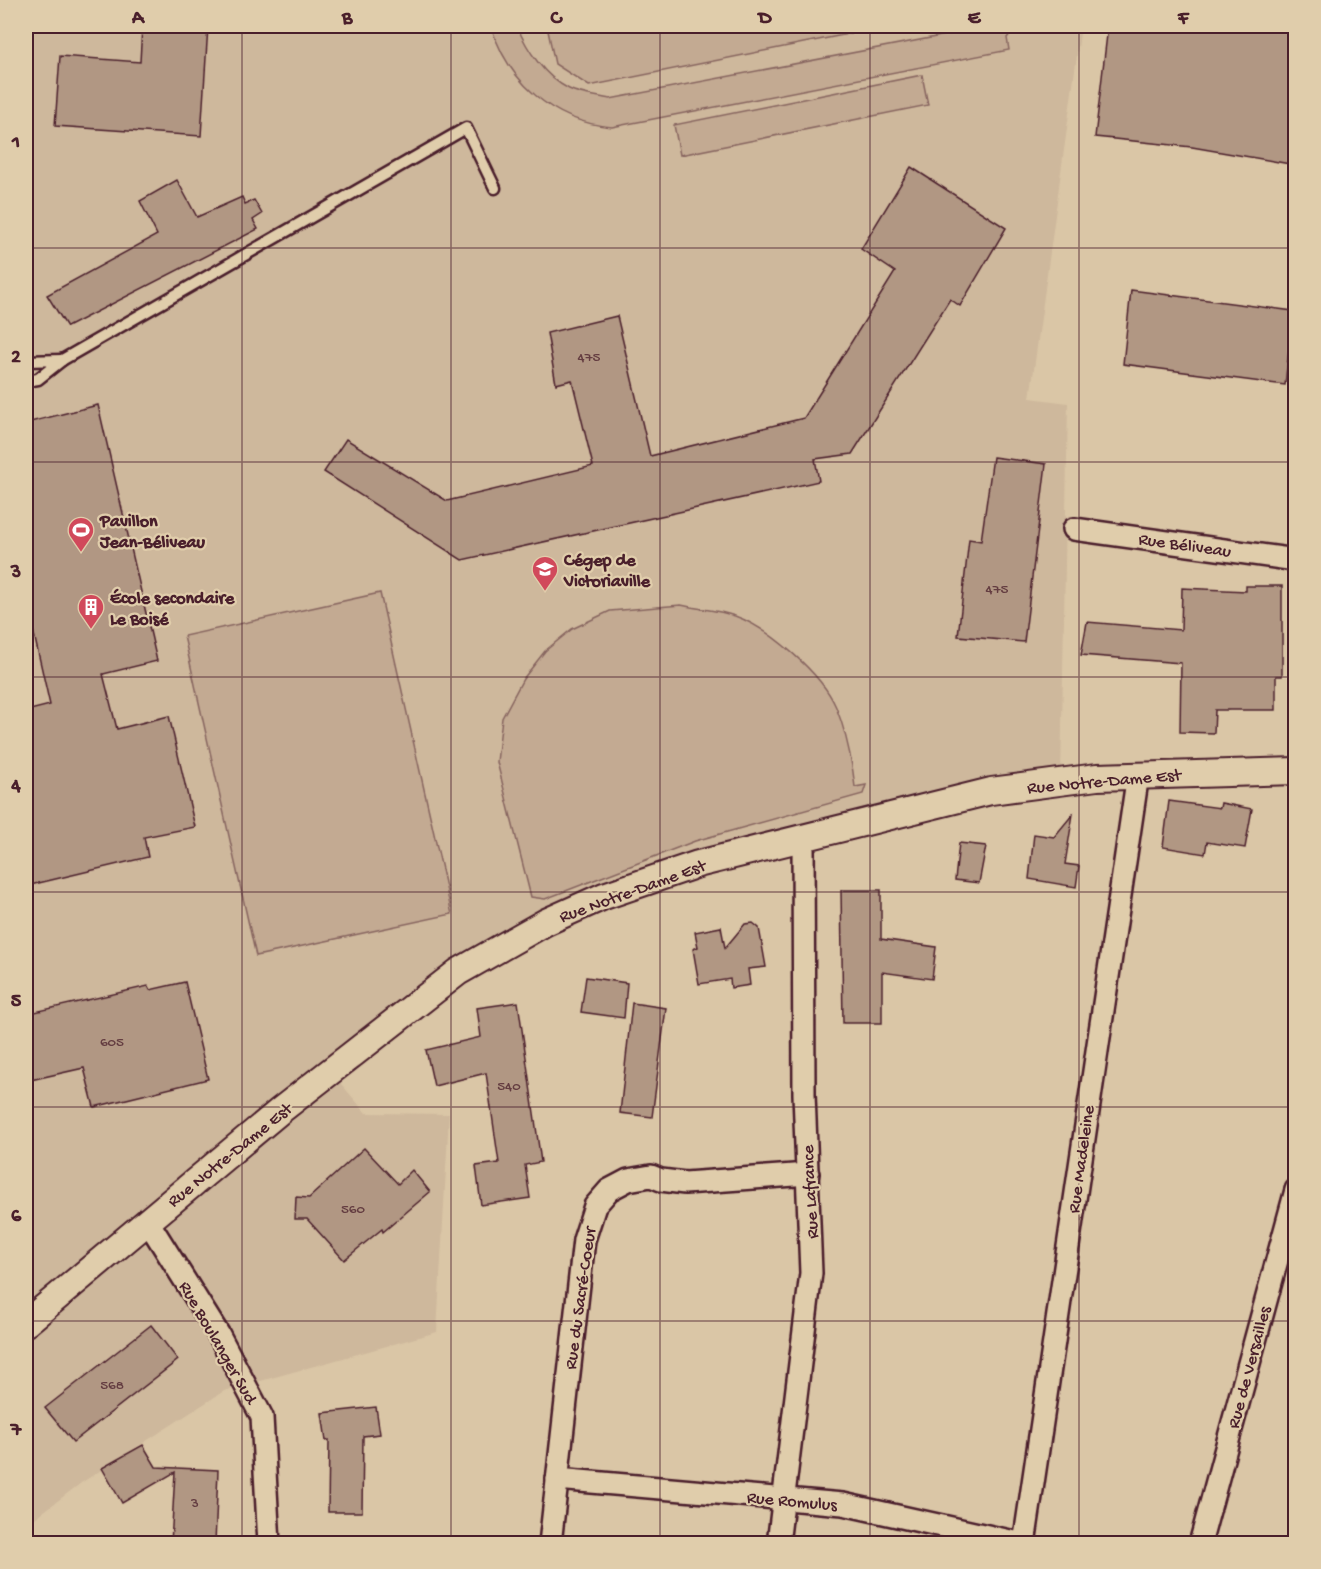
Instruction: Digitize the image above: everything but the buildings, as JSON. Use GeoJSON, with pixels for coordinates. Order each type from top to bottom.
{"type":"FeatureCollection","features":[{"type":"Feature","properties":{"kind":"street","name":"Rue Béliveau"},"geometry":{"type":"LineString","coordinates":[[1074,529],[1296,560]]}},
{"type":"Feature","properties":{"kind":"street","name":"Rue Notre-Dame Est"},"geometry":{"type":"LineString","coordinates":[[26,1323],[147,1220],[201,1179],[330,1071],[458,972],[546,922],[604,896],[698,864],[991,791],[1061,780],[1138,774],[1296,771]]}},
{"type":"Feature","properties":{"kind":"street","name":"Rue Madeleine"},"geometry":{"type":"LineString","coordinates":[[1024,1544],[1138,774]]}},
{"type":"Feature","properties":{"kind":"street","name":"Rue Lafrance"},"geometry":{"type":"LineString","coordinates":[[778,1544],[786,1500],[811,1273],[804,1053],[804,837]]}},
{"type":"Feature","properties":{"kind":"street","name":"Rue du Sacré-Coeur"},"geometry":{"type":"LineString","coordinates":[[550,1544],[584,1240],[595,1206],[609,1190],[628,1180],[651,1176],[661,1180],[685,1183],[808,1174]]}},
{"type":"Feature","properties":{"kind":"street","name":"Rue de Versailles"},"geometry":{"type":"LineString","coordinates":[[1200,1544],[1296,1190]]}},
{"type":"Feature","properties":{"kind":"street","name":"Rue Boulanger Sud"},"geometry":{"type":"LineString","coordinates":[[147,1220],[219,1335],[262,1417],[269,1544]]}},
{"type":"Feature","properties":{"kind":"street","name":"Rue Romulus"},"geometry":{"type":"LineString","coordinates":[[557,1479],[843,1504],[1024,1544]]}},
{"type":"Feature","properties":{"kind":"lane"},"geometry":{"type":"LineString","coordinates":[[26,381],[38,379],[62,360],[466,128],[495,188]]}},
{"type":"Feature","properties":{"kind":"lane"},"geometry":{"type":"LineString","coordinates":[[26,361],[62,360]]}},
{"type":"Feature","properties":{"kind":"shaded area","name":"Cégep de Victoriaville"},"geometry":{"type":"Polygon","coordinates":[[[26,26],[1081,26],[1030,398],[1068,403],[1061,780],[991,791],[548,921],[330,1071],[366,1113],[449,1114],[437,1332],[224,1391],[81,1483],[26,1525],[26,26]]]}},
{"type":"Feature","properties":{"kind":"shaded area"},"geometry":{"type":"Polygon","coordinates":[[[491,26],[517,26],[532,53],[560,84],[584,94],[610,99],[967,31],[974,26],[1016,26],[1007,38],[1009,50],[612,127],[570,117],[535,95],[509,64],[491,26]]]}},
{"type":"Feature","properties":{"kind":"shaded area"},"geometry":{"type":"Polygon","coordinates":[[[547,26],[888,26],[589,86],[555,64],[547,26]]]}},
{"type":"Feature","properties":{"kind":"shaded area"},"geometry":{"type":"Polygon","coordinates":[[[922,75],[928,105],[680,155],[674,125],[922,75]]]}},
{"type":"Feature","properties":{"kind":"shaded area"},"geometry":{"type":"Polygon","coordinates":[[[380,593],[452,914],[256,956],[184,636],[380,593]]]}},
{"type":"Feature","properties":{"kind":"shaded area"},"geometry":{"type":"Polygon","coordinates":[[[681,605],[728,614],[749,622],[778,641],[807,667],[829,694],[836,707],[848,747],[855,787],[866,785],[863,794],[695,841],[545,899],[531,897],[497,762],[502,718],[523,679],[545,651],[572,629],[610,611],[681,605]]]}},
{"type":"Feature","properties":{"kind":"place","name":"Pavillon Jean-Béliveau"},"geometry":{"type":"Point","coordinates":[81,553]}},
{"type":"Feature","properties":{"kind":"place","name":"Cégep de Victoriaville"},"geometry":{"type":"Point","coordinates":[545,592]}},
{"type":"Feature","properties":{"kind":"place","name":"École secondaire Le Boisé"},"geometry":{"type":"Point","coordinates":[91,630]}}]}
